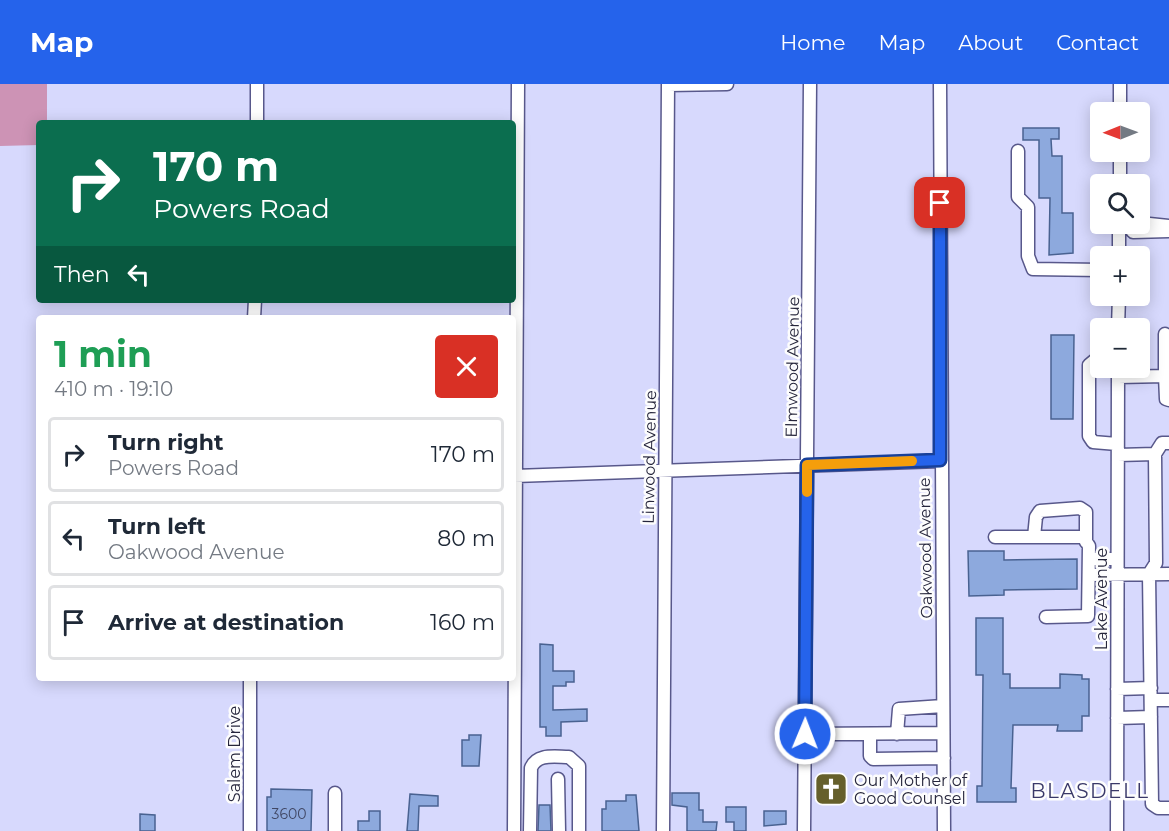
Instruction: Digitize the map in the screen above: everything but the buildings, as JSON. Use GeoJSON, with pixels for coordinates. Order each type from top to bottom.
{"type":"FeatureCollection","features":[{"type":"Feature","properties":{"kind":"street"},"geometry":{"type":"LineString","coordinates":[[257,84],[257,120]]}},
{"type":"Feature","properties":{"kind":"street"},"geometry":{"type":"LineString","coordinates":[[516,345],[518,84]]}},
{"type":"Feature","properties":{"kind":"street"},"geometry":{"type":"LineString","coordinates":[[668,85],[727,84]]}},
{"type":"Feature","properties":{"kind":"street","name":"Elmwood Avenue"},"geometry":{"type":"LineString","coordinates":[[804,831],[810,84]]}},
{"type":"Feature","properties":{"kind":"street","name":"Oakwood Avenue"},"geometry":{"type":"LineString","coordinates":[[940,84],[940,460],[944,831]]}},
{"type":"Feature","properties":{"kind":"street"},"geometry":{"type":"LineString","coordinates":[[1120,84],[1120,102]]}},
{"type":"Feature","properties":{"kind":"street","name":"Linwood Avenue"},"geometry":{"type":"LineString","coordinates":[[663,831],[668,85]]}},
{"type":"Feature","properties":{"kind":"street"},"geometry":{"type":"LineString","coordinates":[[1018,151],[1018,197],[1028,207],[1028,256],[1034,269],[1090,270]]}},
{"type":"Feature","properties":{"kind":"street"},"geometry":{"type":"LineString","coordinates":[[1150,226],[1169,226]]}},
{"type":"Feature","properties":{"kind":"street"},"geometry":{"type":"LineString","coordinates":[[1150,232],[1169,231]]}},
{"type":"Feature","properties":{"kind":"street"},"geometry":{"type":"LineString","coordinates":[[1165,334],[1166,399],[1169,400]]}},
{"type":"Feature","properties":{"kind":"street"},"geometry":{"type":"LineString","coordinates":[[1090,364],[1089,436],[1093,442],[1118,450],[1155,454]]}},
{"type":"Feature","properties":{"kind":"street"},"geometry":{"type":"LineString","coordinates":[[1150,375],[1165,376]]}},
{"type":"Feature","properties":{"kind":"street","name":"Lake Avenue"},"geometry":{"type":"LineString","coordinates":[[1117,831],[1118,378]]}},
{"type":"Feature","properties":{"kind":"street"},"geometry":{"type":"LineString","coordinates":[[1169,443],[1162,443],[1155,454],[1156,563],[1149,574],[1152,804],[1158,808],[1169,808]]}},
{"type":"Feature","properties":{"kind":"street"},"geometry":{"type":"LineString","coordinates":[[516,476],[940,460]]}},
{"type":"Feature","properties":{"kind":"street"},"geometry":{"type":"LineString","coordinates":[[1034,537],[1036,517],[1040,511],[1080,508],[1086,512],[1086,542],[1090,559],[1088,616],[1046,617]]}},
{"type":"Feature","properties":{"kind":"street"},"geometry":{"type":"LineString","coordinates":[[995,537],[1083,537],[1086,542]]}},
{"type":"Feature","properties":{"kind":"street"},"geometry":{"type":"LineString","coordinates":[[1090,559],[1117,559]]}},
{"type":"Feature","properties":{"kind":"street"},"geometry":{"type":"LineString","coordinates":[[1090,575],[1169,574]]}},
{"type":"Feature","properties":{"kind":"street","name":"Salem Drive"},"geometry":{"type":"LineString","coordinates":[[250,681],[250,831]]}},
{"type":"Feature","properties":{"kind":"street"},"geometry":{"type":"LineString","coordinates":[[514,681],[514,831]]}},
{"type":"Feature","properties":{"kind":"street"},"geometry":{"type":"LineString","coordinates":[[1117,689],[1151,694],[1169,700]]}},
{"type":"Feature","properties":{"kind":"street"},"geometry":{"type":"LineString","coordinates":[[897,734],[898,709],[943,706]]}},
{"type":"Feature","properties":{"kind":"street"},"geometry":{"type":"LineString","coordinates":[[1117,718],[1151,717]]}},
{"type":"Feature","properties":{"kind":"street"},"geometry":{"type":"LineString","coordinates":[[805,734],[943,733]]}},
{"type":"Feature","properties":{"kind":"street"},"geometry":{"type":"LineString","coordinates":[[870,734],[870,756],[873,759],[944,758]]}},
{"type":"Feature","properties":{"kind":"street"},"geometry":{"type":"LineString","coordinates":[[530,831],[531,768],[534,761],[540,757],[570,757],[579,766],[579,831]]}},
{"type":"Feature","properties":{"kind":"street"},"geometry":{"type":"LineString","coordinates":[[558,779],[558,831]]}},
{"type":"Feature","properties":{"kind":"street"},"geometry":{"type":"LineString","coordinates":[[335,793],[335,831]]}},
{"type":"Feature","properties":{"kind":"shaded area"},"geometry":{"type":"Polygon","coordinates":[[[0,84],[47,84],[47,120],[36,120],[36,145],[0,146],[0,84]]]}},
{"type":"Feature","properties":{"kind":"slow traffic"},"geometry":{"type":"LineString","coordinates":[[807,492],[807,465],[912,461]]}},
{"type":"Feature","properties":{"kind":"place","name":"Our Mother of Good Counsel"},"geometry":{"type":"Point","coordinates":[831,789]}},
{"type":"Feature","properties":{"kind":"district","name":"BLASDELL"},"geometry":{"type":"Point","coordinates":[1090,791]}},
{"type":"Feature","properties":{"kind":"route"},"geometry":{"type":"LineString","coordinates":[[805,734],[808,596],[807,465],[940,460],[942,370],[940,203]]}}]}
